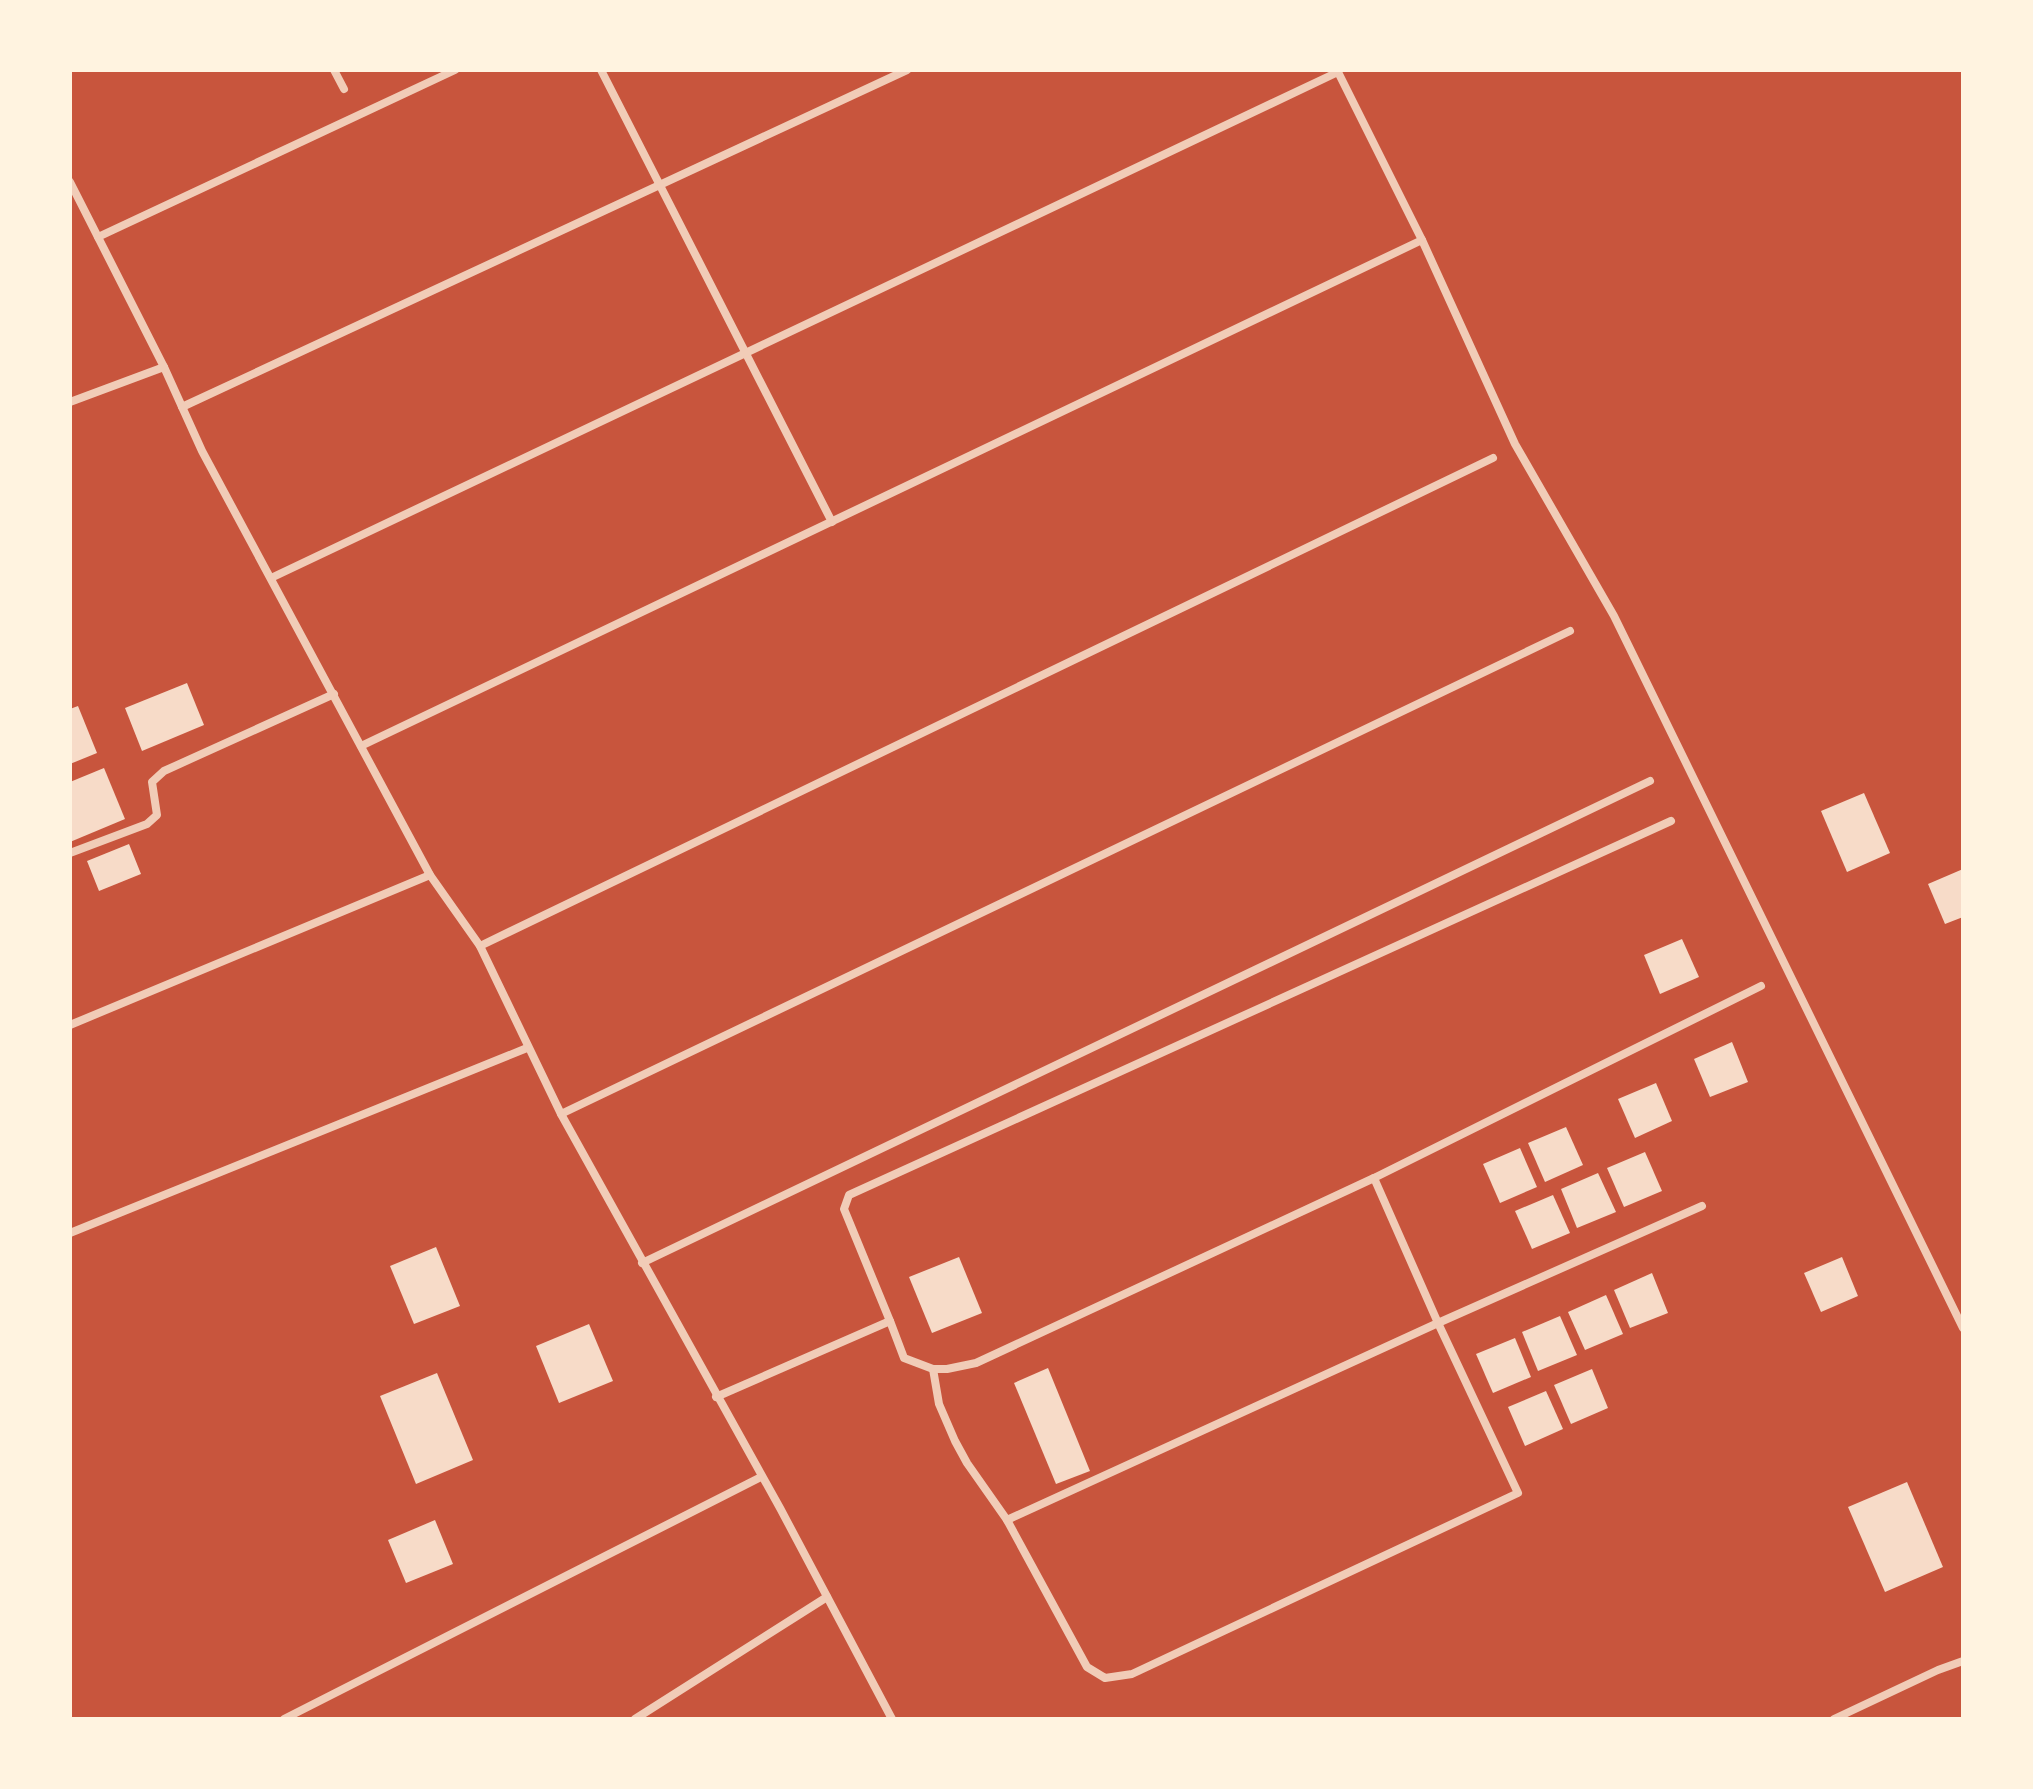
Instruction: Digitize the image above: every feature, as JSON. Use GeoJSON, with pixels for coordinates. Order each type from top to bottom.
{"type":"FeatureCollection","features":[{"type":"Feature","properties":{"kind":"street"},"geometry":{"type":"LineString","coordinates":[[334,70],[344,89]]}},
{"type":"Feature","properties":{"kind":"street"},"geometry":{"type":"LineString","coordinates":[[98,237],[455,70]]}},
{"type":"Feature","properties":{"kind":"street"},"geometry":{"type":"LineString","coordinates":[[601,70],[832,522]]}},
{"type":"Feature","properties":{"kind":"street"},"geometry":{"type":"LineString","coordinates":[[182,407],[907,70]]}},
{"type":"Feature","properties":{"kind":"street"},"geometry":{"type":"LineString","coordinates":[[271,578],[1337,71],[1422,240],[1515,444],[1614,616],[1963,1328]]}},
{"type":"Feature","properties":{"kind":"street"},"geometry":{"type":"LineString","coordinates":[[70,182],[164,367],[202,451],[430,875],[480,946],[561,1114],[892,1719]]}},
{"type":"Feature","properties":{"kind":"street"},"geometry":{"type":"LineString","coordinates":[[361,746],[1422,240]]}},
{"type":"Feature","properties":{"kind":"street"},"geometry":{"type":"LineString","coordinates":[[70,402],[164,367]]}},
{"type":"Feature","properties":{"kind":"street"},"geometry":{"type":"LineString","coordinates":[[480,946],[1493,458]]}},
{"type":"Feature","properties":{"kind":"street"},"geometry":{"type":"LineString","coordinates":[[561,1114],[1570,631]]}},
{"type":"Feature","properties":{"kind":"street"},"geometry":{"type":"LineString","coordinates":[[70,853],[147,824],[157,815],[152,782],[164,771],[334,694]]}},
{"type":"Feature","properties":{"kind":"street"},"geometry":{"type":"LineString","coordinates":[[642,1263],[1650,781]]}},
{"type":"Feature","properties":{"kind":"street"},"geometry":{"type":"LineString","coordinates":[[1671,821],[849,1195],[844,1209],[904,1358],[933,1369],[976,1363],[1374,1178],[1761,986]]}},
{"type":"Feature","properties":{"kind":"street"},"geometry":{"type":"LineString","coordinates":[[70,1025],[430,875]]}},
{"type":"Feature","properties":{"kind":"street"},"geometry":{"type":"LineString","coordinates":[[70,1233],[527,1048]]}},
{"type":"Feature","properties":{"kind":"street"},"geometry":{"type":"LineString","coordinates":[[933,1369],[939,1404],[955,1441],[1007,1520],[1087,1667],[1105,1678],[1132,1674],[1518,1493],[1374,1178]]}},
{"type":"Feature","properties":{"kind":"street"},"geometry":{"type":"LineString","coordinates":[[1007,1520],[1702,1206]]}},
{"type":"Feature","properties":{"kind":"street"},"geometry":{"type":"LineString","coordinates":[[716,1397],[890,1321]]}},
{"type":"Feature","properties":{"kind":"street"},"geometry":{"type":"LineString","coordinates":[[284,1719],[761,1477]]}},
{"type":"Feature","properties":{"kind":"street"},"geometry":{"type":"LineString","coordinates":[[635,1719],[827,1597]]}},
{"type":"Feature","properties":{"kind":"street"},"geometry":{"type":"LineString","coordinates":[[1834,1719],[1963,1661]]}},
{"type":"Feature","properties":{"kind":"building"},"geometry":{"type":"Polygon","coordinates":[[[187,683],[204,725],[142,751],[125,708],[187,683]]]}},
{"type":"Feature","properties":{"kind":"building"},"geometry":{"type":"Polygon","coordinates":[[[78,706],[97,753],[70,764],[70,709],[78,706]]]}},
{"type":"Feature","properties":{"kind":"building"},"geometry":{"type":"Polygon","coordinates":[[[104,768],[125,819],[70,842],[70,782],[104,768]]]}},
{"type":"Feature","properties":{"kind":"building"},"geometry":{"type":"Polygon","coordinates":[[[1864,793],[1890,853],[1847,872],[1821,811],[1864,793]]]}},
{"type":"Feature","properties":{"kind":"building"},"geometry":{"type":"Polygon","coordinates":[[[129,844],[141,874],[99,891],[87,861],[129,844]]]}},
{"type":"Feature","properties":{"kind":"building"},"geometry":{"type":"Polygon","coordinates":[[[1963,869],[1963,917],[1945,924],[1928,884],[1963,869]]]}},
{"type":"Feature","properties":{"kind":"building"},"geometry":{"type":"Polygon","coordinates":[[[1682,939],[1699,977],[1660,994],[1644,955],[1682,939]]]}},
{"type":"Feature","properties":{"kind":"building"},"geometry":{"type":"Polygon","coordinates":[[[1732,1042],[1748,1082],[1710,1097],[1694,1059],[1732,1042]]]}},
{"type":"Feature","properties":{"kind":"building"},"geometry":{"type":"Polygon","coordinates":[[[1656,1083],[1672,1121],[1635,1138],[1618,1099],[1656,1083]]]}},
{"type":"Feature","properties":{"kind":"building"},"geometry":{"type":"Polygon","coordinates":[[[1566,1127],[1583,1165],[1545,1182],[1528,1143],[1566,1127]]]}},
{"type":"Feature","properties":{"kind":"building"},"geometry":{"type":"Polygon","coordinates":[[[1520,1148],[1537,1187],[1500,1203],[1483,1164],[1520,1148]]]}},
{"type":"Feature","properties":{"kind":"building"},"geometry":{"type":"Polygon","coordinates":[[[1645,1152],[1662,1191],[1624,1207],[1607,1168],[1645,1152]]]}},
{"type":"Feature","properties":{"kind":"building"},"geometry":{"type":"Polygon","coordinates":[[[1598,1173],[1616,1212],[1577,1228],[1561,1189],[1598,1173]]]}},
{"type":"Feature","properties":{"kind":"building"},"geometry":{"type":"Polygon","coordinates":[[[1553,1195],[1570,1233],[1532,1249],[1515,1211],[1553,1195]]]}},
{"type":"Feature","properties":{"kind":"building"},"geometry":{"type":"Polygon","coordinates":[[[436,1247],[460,1306],[414,1324],[390,1266],[436,1247]]]}},
{"type":"Feature","properties":{"kind":"building"},"geometry":{"type":"Polygon","coordinates":[[[959,1257],[982,1313],[932,1333],[909,1277],[959,1257]]]}},
{"type":"Feature","properties":{"kind":"building"},"geometry":{"type":"Polygon","coordinates":[[[1842,1257],[1858,1296],[1821,1312],[1804,1273],[1842,1257]]]}},
{"type":"Feature","properties":{"kind":"building"},"geometry":{"type":"Polygon","coordinates":[[[1652,1273],[1668,1313],[1630,1328],[1614,1290],[1652,1273]]]}},
{"type":"Feature","properties":{"kind":"building"},"geometry":{"type":"Polygon","coordinates":[[[1606,1295],[1623,1334],[1585,1350],[1568,1312],[1606,1295]]]}},
{"type":"Feature","properties":{"kind":"building"},"geometry":{"type":"Polygon","coordinates":[[[1560,1316],[1577,1355],[1538,1371],[1522,1332],[1560,1316]]]}},
{"type":"Feature","properties":{"kind":"building"},"geometry":{"type":"Polygon","coordinates":[[[589,1324],[613,1381],[559,1403],[536,1346],[589,1324]]]}},
{"type":"Feature","properties":{"kind":"building"},"geometry":{"type":"Polygon","coordinates":[[[1515,1338],[1531,1377],[1493,1393],[1476,1354],[1515,1338]]]}},
{"type":"Feature","properties":{"kind":"building"},"geometry":{"type":"Polygon","coordinates":[[[1048,1368],[1090,1471],[1056,1484],[1014,1383],[1048,1368]]]}},
{"type":"Feature","properties":{"kind":"building"},"geometry":{"type":"Polygon","coordinates":[[[1592,1369],[1608,1408],[1571,1424],[1554,1385],[1592,1369]]]}},
{"type":"Feature","properties":{"kind":"building"},"geometry":{"type":"Polygon","coordinates":[[[437,1373],[473,1460],[416,1484],[380,1396],[437,1373]]]}},
{"type":"Feature","properties":{"kind":"building"},"geometry":{"type":"Polygon","coordinates":[[[1546,1391],[1563,1429],[1525,1446],[1508,1407],[1546,1391]]]}},
{"type":"Feature","properties":{"kind":"building"},"geometry":{"type":"Polygon","coordinates":[[[1907,1482],[1943,1567],[1885,1592],[1848,1507],[1907,1482]]]}},
{"type":"Feature","properties":{"kind":"building"},"geometry":{"type":"Polygon","coordinates":[[[435,1520],[453,1564],[406,1583],[388,1540],[435,1520]]]}}]}
